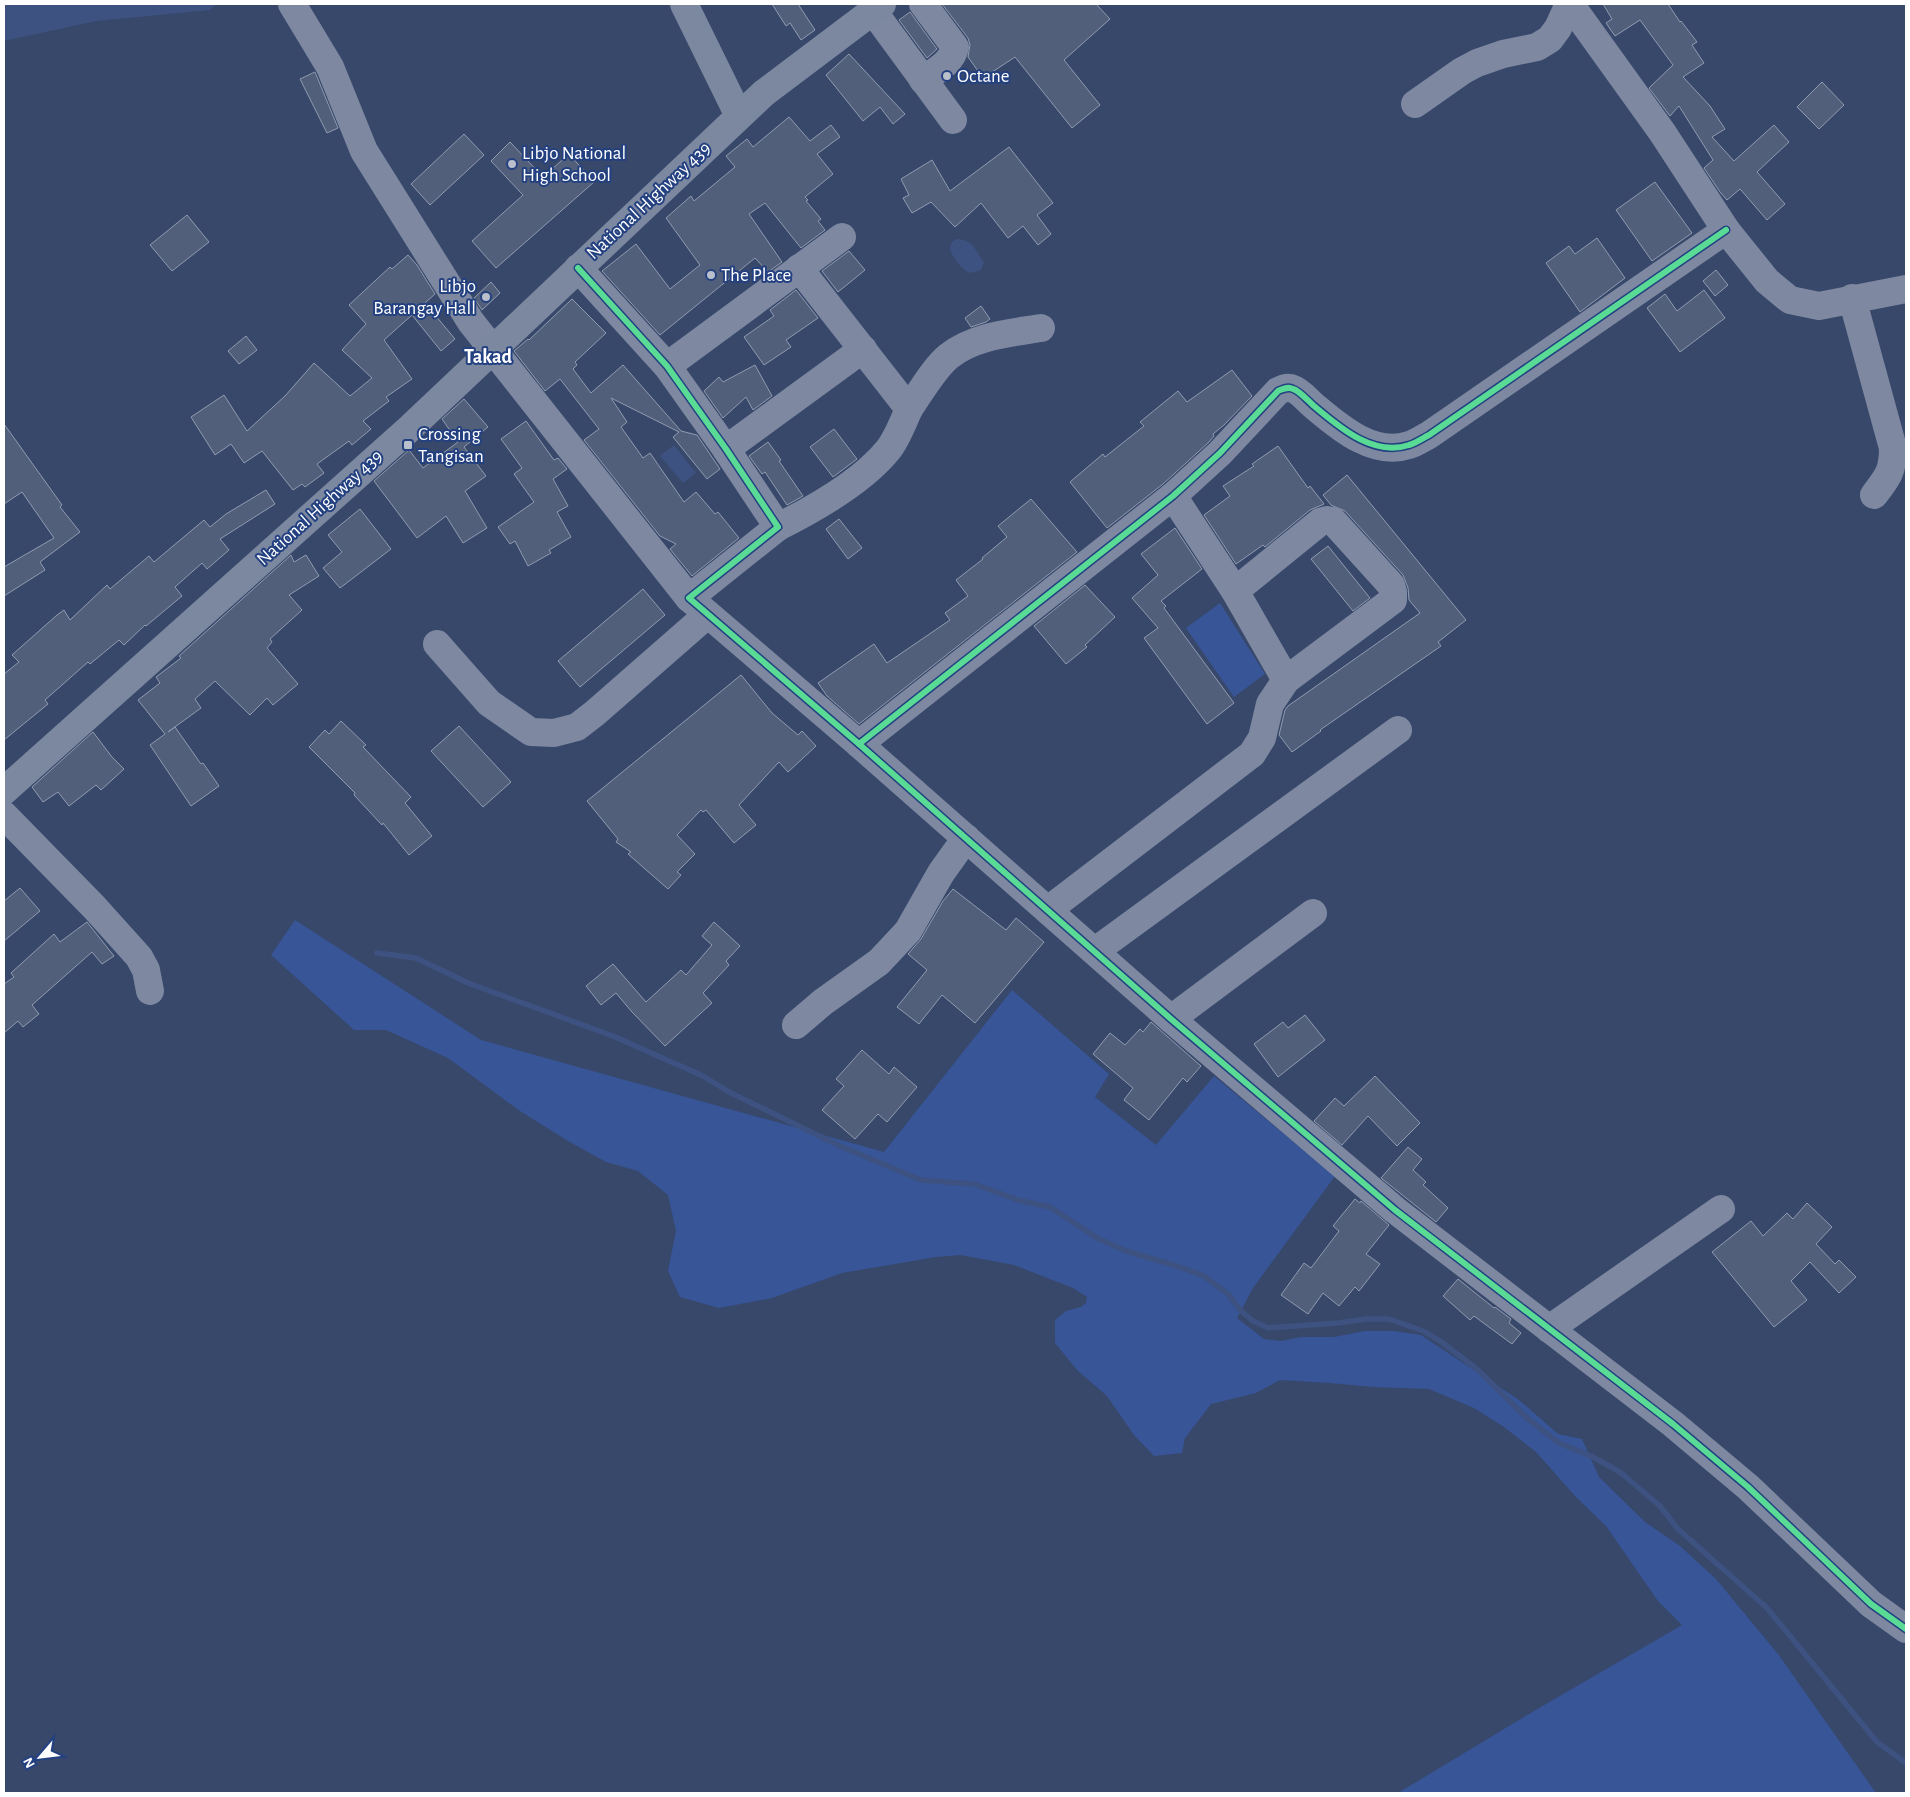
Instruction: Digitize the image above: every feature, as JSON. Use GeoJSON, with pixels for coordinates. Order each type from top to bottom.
{"type":"FeatureCollection","features":[{"type":"Feature","properties":{"kind":"main road"},"geometry":{"type":"LineString","coordinates":[[684,4],[739,116]]}},
{"type":"Feature","properties":{"kind":"main road","name":"National Highway 439"},"geometry":{"type":"LineString","coordinates":[[4,791],[494,351],[578,268],[764,92],[878,7]]}},
{"type":"Feature","properties":{"kind":"street"},"geometry":{"type":"LineString","coordinates":[[292,4],[330,67],[364,151],[471,322],[698,606],[859,744],[1171,1019],[1395,1210],[1673,1424],[1748,1487],[1871,1604],[1906,1629]]}},
{"type":"Feature","properties":{"kind":"street"},"geometry":{"type":"LineString","coordinates":[[923,4],[955,47],[954,53],[948,61],[923,80]]}},
{"type":"Feature","properties":{"kind":"street"},"geometry":{"type":"LineString","coordinates":[[1415,104],[1462,70],[1477,62],[1537,47],[1550,39],[1558,28],[1569,4],[1662,132],[1726,230],[1767,281],[1790,300],[1819,306],[1852,298],[1906,289]]}},
{"type":"Feature","properties":{"kind":"street"},"geometry":{"type":"LineString","coordinates":[[878,7],[923,80],[953,120]]}},
{"type":"Feature","properties":{"kind":"street"},"geometry":{"type":"LineString","coordinates":[[859,744],[1173,496],[1220,453],[1278,391],[1286,388],[1294,389],[1325,415],[1355,436],[1371,444],[1388,448],[1408,445],[1437,430],[1726,230]]}},
{"type":"Feature","properties":{"kind":"street"},"geometry":{"type":"LineString","coordinates":[[667,366],[842,237]]}},
{"type":"Feature","properties":{"kind":"street"},"geometry":{"type":"LineString","coordinates":[[578,268],[667,366],[778,527]]}},
{"type":"Feature","properties":{"kind":"street"},"geometry":{"type":"LineString","coordinates":[[799,268],[909,409]]}},
{"type":"Feature","properties":{"kind":"street"},"geometry":{"type":"LineString","coordinates":[[1852,298],[1893,448],[1893,465],[1887,478],[1874,495]]}},
{"type":"Feature","properties":{"kind":"street"},"geometry":{"type":"LineString","coordinates":[[437,644],[489,702],[531,732],[554,733],[577,727],[595,713],[698,606],[778,527],[806,513],[858,478],[889,450],[909,409],[948,357],[965,346],[992,336],[1041,328]]}},
{"type":"Feature","properties":{"kind":"street"},"geometry":{"type":"LineString","coordinates":[[726,449],[863,349]]}},
{"type":"Feature","properties":{"kind":"street"},"geometry":{"type":"LineString","coordinates":[[1173,496],[1235,591],[1286,680]]}},
{"type":"Feature","properties":{"kind":"street"},"geometry":{"type":"LineString","coordinates":[[1048,910],[1252,754],[1262,738],[1270,704],[1286,680],[1393,600],[1391,585],[1333,521],[1327,520],[1320,522],[1235,591]]}},
{"type":"Feature","properties":{"kind":"street"},"geometry":{"type":"LineString","coordinates":[[1095,951],[1398,730]]}},
{"type":"Feature","properties":{"kind":"street"},"geometry":{"type":"LineString","coordinates":[[4,815],[94,907],[139,958],[146,970],[150,991]]}},
{"type":"Feature","properties":{"kind":"street"},"geometry":{"type":"LineString","coordinates":[[796,1025],[823,1002],[879,962],[908,931],[942,873],[966,838]]}},
{"type":"Feature","properties":{"kind":"street"},"geometry":{"type":"LineString","coordinates":[[1171,1019],[1313,913]]}},
{"type":"Feature","properties":{"kind":"street"},"geometry":{"type":"LineString","coordinates":[[1549,1329],[1721,1209]]}},
{"type":"Feature","properties":{"kind":"shaded area"},"geometry":{"type":"Polygon","coordinates":[[[4,4],[216,4],[210,10],[96,21],[4,41],[4,4]]]}},
{"type":"Feature","properties":{"kind":"shaded area"},"geometry":{"type":"Polygon","coordinates":[[[956,239],[967,241],[973,246],[984,262],[981,270],[970,273],[958,263],[950,250],[951,243],[956,239]]]}},
{"type":"Feature","properties":{"kind":"shaded area"},"geometry":{"type":"Polygon","coordinates":[[[674,445],[696,473],[683,483],[660,456],[674,445]]]}},
{"type":"Feature","properties":{"kind":"shaded area"},"geometry":{"type":"Polygon","coordinates":[[[1220,603],[1265,674],[1234,697],[1186,628],[1220,603]]]}},
{"type":"Feature","properties":{"kind":"shaded area"},"geometry":{"type":"Polygon","coordinates":[[[295,920],[481,1040],[884,1152],[1012,990],[1109,1074],[1095,1097],[1156,1145],[1214,1076],[1335,1176],[1253,1288],[1237,1318],[1264,1339],[1281,1341],[1301,1337],[1334,1337],[1365,1331],[1394,1331],[1421,1335],[1519,1400],[1558,1434],[1582,1439],[1599,1477],[1645,1522],[1680,1546],[1716,1579],[1778,1654],[1876,1793],[1398,1793],[1682,1625],[1658,1601],[1606,1526],[1575,1496],[1536,1452],[1504,1427],[1474,1408],[1429,1389],[1280,1380],[1256,1393],[1211,1404],[1185,1438],[1182,1453],[1154,1456],[1134,1435],[1107,1396],[1078,1371],[1055,1343],[1055,1320],[1066,1311],[1081,1307],[1086,1303],[1087,1297],[1073,1288],[1014,1265],[961,1255],[936,1257],[842,1273],[772,1298],[719,1308],[680,1297],[668,1271],[676,1231],[668,1195],[638,1171],[606,1162],[568,1141],[520,1111],[448,1058],[386,1030],[354,1030],[271,955],[295,920]]]}},
{"type":"Feature","properties":{"kind":"building"},"geometry":{"type":"Polygon","coordinates":[[[772,4],[798,4],[815,30],[801,40],[790,23],[786,26],[772,4]]]}},
{"type":"Feature","properties":{"kind":"building"},"geometry":{"type":"Polygon","coordinates":[[[942,4],[1096,4],[1110,19],[1064,60],[1100,105],[1072,128],[1015,57],[983,78],[968,57],[970,45],[968,38],[942,4]]]}},
{"type":"Feature","properties":{"kind":"building"},"geometry":{"type":"Polygon","coordinates":[[[1603,4],[1668,4],[1697,42],[1692,45],[1704,63],[1683,77],[1710,106],[1725,129],[1712,137],[1734,161],[1774,125],[1789,142],[1757,172],[1785,204],[1767,220],[1740,189],[1727,200],[1720,192],[1704,168],[1713,160],[1679,106],[1670,116],[1649,88],[1673,65],[1640,20],[1615,36],[1606,23],[1612,19],[1603,4]]]}},
{"type":"Feature","properties":{"kind":"building"},"geometry":{"type":"Polygon","coordinates":[[[910,12],[937,49],[927,58],[899,20],[910,12]]]}},
{"type":"Feature","properties":{"kind":"building"},"geometry":{"type":"Polygon","coordinates":[[[849,54],[905,114],[893,124],[880,107],[863,121],[826,75],[849,54]]]}},
{"type":"Feature","properties":{"kind":"building"},"geometry":{"type":"Polygon","coordinates":[[[315,72],[338,128],[327,133],[300,79],[315,72]]]}},
{"type":"Feature","properties":{"kind":"building"},"geometry":{"type":"Polygon","coordinates":[[[1822,82],[1844,105],[1819,129],[1797,107],[1822,82]]]}},
{"type":"Feature","properties":{"kind":"building"},"geometry":{"type":"Polygon","coordinates":[[[789,117],[810,141],[831,125],[840,137],[817,154],[833,174],[805,197],[808,200],[806,201],[821,219],[818,221],[825,230],[801,248],[765,203],[749,214],[782,262],[768,272],[755,258],[660,335],[602,271],[636,244],[670,289],[700,265],[666,218],[691,196],[694,201],[735,167],[726,156],[747,139],[753,147],[789,117]]]}},
{"type":"Feature","properties":{"kind":"building"},"geometry":{"type":"Polygon","coordinates":[[[464,134],[484,155],[430,205],[411,184],[464,134]]]}},
{"type":"Feature","properties":{"kind":"building"},"geometry":{"type":"Polygon","coordinates":[[[510,142],[543,177],[569,154],[594,182],[496,268],[472,241],[523,195],[491,161],[510,142]]]}},
{"type":"Feature","properties":{"kind":"building"},"geometry":{"type":"Polygon","coordinates":[[[1009,147],[1053,203],[1037,215],[1051,234],[1038,245],[1023,226],[1008,238],[981,203],[955,227],[931,202],[912,213],[903,198],[909,195],[901,179],[932,160],[950,191],[1009,147]]]}},
{"type":"Feature","properties":{"kind":"building"},"geometry":{"type":"Polygon","coordinates":[[[1655,182],[1692,233],[1652,261],[1616,210],[1655,182]]]}},
{"type":"Feature","properties":{"kind":"building"},"geometry":{"type":"Polygon","coordinates":[[[187,215],[209,242],[172,271],[150,245],[187,215]]]}},
{"type":"Feature","properties":{"kind":"building"},"geometry":{"type":"Polygon","coordinates":[[[1597,238],[1625,278],[1580,312],[1546,263],[1569,246],[1575,254],[1597,238]]]}},
{"type":"Feature","properties":{"kind":"building"},"geometry":{"type":"Polygon","coordinates":[[[849,251],[865,270],[838,292],[822,271],[849,251]]]}},
{"type":"Feature","properties":{"kind":"building"},"geometry":{"type":"Polygon","coordinates":[[[408,255],[417,265],[435,294],[425,303],[455,339],[441,351],[412,315],[384,340],[412,379],[386,397],[389,401],[363,421],[371,429],[352,445],[349,441],[317,464],[324,473],[305,487],[302,484],[293,490],[262,451],[244,463],[231,444],[215,455],[191,417],[224,395],[247,431],[285,396],[314,363],[350,396],[372,378],[342,350],[366,324],[349,305],[390,267],[392,269],[408,255]]]}},
{"type":"Feature","properties":{"kind":"building"},"geometry":{"type":"Polygon","coordinates":[[[1716,270],[1728,285],[1715,296],[1703,281],[1716,270]]]}},
{"type":"Feature","properties":{"kind":"building","name":"Libjo Barangay Hall"},"geometry":{"type":"Polygon","coordinates":[[[491,282],[500,293],[482,310],[474,298],[491,282]]]}},
{"type":"Feature","properties":{"kind":"building"},"geometry":{"type":"Polygon","coordinates":[[[796,290],[818,318],[786,340],[791,347],[764,365],[744,337],[774,316],[770,310],[796,290]]]}},
{"type":"Feature","properties":{"kind":"building"},"geometry":{"type":"Polygon","coordinates":[[[1704,290],[1725,318],[1680,352],[1647,308],[1665,294],[1677,311],[1704,290]]]}},
{"type":"Feature","properties":{"kind":"building"},"geometry":{"type":"Polygon","coordinates":[[[572,299],[606,333],[575,362],[577,365],[573,369],[591,393],[623,365],[681,431],[697,435],[720,469],[707,479],[673,437],[679,432],[611,398],[627,422],[621,427],[643,458],[650,453],[684,502],[696,492],[715,514],[718,512],[739,538],[692,576],[670,549],[676,544],[660,536],[584,440],[599,429],[560,379],[545,391],[514,351],[529,340],[572,299]]]}},
{"type":"Feature","properties":{"kind":"building"},"geometry":{"type":"Polygon","coordinates":[[[981,306],[990,319],[971,327],[965,318],[981,306]]]}},
{"type":"Feature","properties":{"kind":"building"},"geometry":{"type":"Polygon","coordinates":[[[246,336],[257,350],[239,364],[228,351],[246,336]]]}},
{"type":"Feature","properties":{"kind":"building"},"geometry":{"type":"Polygon","coordinates":[[[755,365],[772,396],[753,410],[746,397],[723,418],[704,391],[719,377],[723,382],[755,365]]]}},
{"type":"Feature","properties":{"kind":"building"},"geometry":{"type":"Polygon","coordinates":[[[1232,370],[1252,396],[1213,434],[1214,436],[1209,442],[1163,484],[1107,528],[1070,482],[1103,454],[1105,457],[1144,426],[1140,422],[1178,391],[1187,402],[1232,370]]]}},
{"type":"Feature","properties":{"kind":"building"},"geometry":{"type":"Polygon","coordinates":[[[464,399],[488,427],[464,447],[486,476],[465,491],[487,528],[463,543],[446,516],[417,538],[374,481],[409,450],[423,468],[458,442],[442,419],[464,399]]]}},
{"type":"Feature","properties":{"kind":"building"},"geometry":{"type":"Polygon","coordinates":[[[526,421],[554,460],[558,458],[567,469],[553,479],[568,506],[557,512],[571,537],[549,550],[551,553],[528,566],[515,541],[510,544],[498,527],[534,502],[514,474],[522,468],[501,439],[526,421]]]}},
{"type":"Feature","properties":{"kind":"building"},"geometry":{"type":"Polygon","coordinates":[[[4,424],[62,505],[60,507],[80,532],[40,562],[45,570],[4,596],[4,567],[54,538],[22,492],[4,504],[4,424]]]}},
{"type":"Feature","properties":{"kind":"building"},"geometry":{"type":"Polygon","coordinates":[[[834,429],[857,459],[833,477],[810,447],[834,429]]]}},
{"type":"Feature","properties":{"kind":"building"},"geometry":{"type":"Polygon","coordinates":[[[768,442],[803,496],[787,505],[765,472],[762,474],[749,456],[768,442]]]}},
{"type":"Feature","properties":{"kind":"building"},"geometry":{"type":"Polygon","coordinates":[[[1278,446],[1308,488],[1310,486],[1324,504],[1310,510],[1265,547],[1263,545],[1236,564],[1204,515],[1230,496],[1223,486],[1254,466],[1252,464],[1278,446]]]}},
{"type":"Feature","properties":{"kind":"building"},"geometry":{"type":"Polygon","coordinates":[[[1347,475],[1466,620],[1438,642],[1441,646],[1320,730],[1292,752],[1279,735],[1285,710],[1288,706],[1420,613],[1409,600],[1408,588],[1403,575],[1345,511],[1331,505],[1323,495],[1347,475]]]}},
{"type":"Feature","properties":{"kind":"building"},"geometry":{"type":"Polygon","coordinates":[[[266,490],[275,504],[220,539],[229,550],[207,569],[202,563],[175,587],[182,596],[145,625],[124,645],[119,640],[90,664],[88,662],[45,700],[48,704],[4,740],[4,674],[19,662],[12,655],[64,610],[70,620],[107,585],[110,589],[149,556],[154,562],[204,520],[210,527],[226,514],[266,490]]]}},
{"type":"Feature","properties":{"kind":"building"},"geometry":{"type":"Polygon","coordinates":[[[1031,499],[1077,552],[859,724],[827,696],[818,683],[874,644],[887,663],[950,620],[945,613],[968,596],[956,580],[1007,537],[998,526],[1031,499]]]}},
{"type":"Feature","properties":{"kind":"building"},"geometry":{"type":"Polygon","coordinates":[[[360,509],[391,549],[340,588],[323,568],[342,552],[328,535],[360,509]]]}},
{"type":"Feature","properties":{"kind":"building"},"geometry":{"type":"Polygon","coordinates":[[[839,519],[862,548],[848,559],[826,529],[839,519]]]}},
{"type":"Feature","properties":{"kind":"building"},"geometry":{"type":"Polygon","coordinates":[[[1175,528],[1202,569],[1161,601],[1166,606],[1164,608],[1234,703],[1207,724],[1144,638],[1158,628],[1132,598],[1158,575],[1141,554],[1175,528]]]}},
{"type":"Feature","properties":{"kind":"building"},"geometry":{"type":"Polygon","coordinates":[[[1328,546],[1370,598],[1353,611],[1311,559],[1328,546]]]}},
{"type":"Feature","properties":{"kind":"building"},"geometry":{"type":"Polygon","coordinates":[[[291,555],[294,562],[306,555],[319,576],[289,595],[302,610],[270,639],[272,642],[267,648],[298,684],[273,705],[267,698],[250,715],[215,681],[195,699],[201,708],[168,732],[175,727],[219,786],[191,806],[150,745],[165,734],[138,700],[160,683],[156,677],[181,658],[179,656],[291,555]]]}},
{"type":"Feature","properties":{"kind":"building"},"geometry":{"type":"Polygon","coordinates":[[[1085,585],[1115,617],[1085,645],[1087,647],[1066,664],[1034,626],[1085,585]]]}},
{"type":"Feature","properties":{"kind":"building"},"geometry":{"type":"Polygon","coordinates":[[[643,589],[665,615],[580,687],[558,661],[643,589]]]}},
{"type":"Feature","properties":{"kind":"building"},"geometry":{"type":"Polygon","coordinates":[[[741,675],[772,713],[798,735],[802,731],[816,746],[788,772],[779,762],[739,805],[756,825],[734,843],[706,810],[703,812],[701,810],[677,835],[695,854],[677,872],[681,875],[668,889],[628,854],[631,852],[616,842],[618,839],[587,801],[741,675]]]}},
{"type":"Feature","properties":{"kind":"building"},"geometry":{"type":"Polygon","coordinates":[[[341,721],[366,745],[363,747],[411,797],[405,803],[432,836],[409,855],[383,823],[382,825],[354,795],[355,793],[309,747],[325,730],[329,734],[341,721]]]}},
{"type":"Feature","properties":{"kind":"building"},"geometry":{"type":"Polygon","coordinates":[[[459,726],[511,782],[483,807],[431,751],[459,726]]]}},
{"type":"Feature","properties":{"kind":"building"},"geometry":{"type":"Polygon","coordinates":[[[93,732],[124,769],[101,790],[96,785],[69,806],[58,792],[43,802],[32,787],[93,732]]]}},
{"type":"Feature","properties":{"kind":"building"},"geometry":{"type":"Polygon","coordinates":[[[20,888],[40,911],[4,941],[4,901],[20,888]]]}},
{"type":"Feature","properties":{"kind":"building"},"geometry":{"type":"Polygon","coordinates":[[[953,889],[1006,930],[1016,918],[1044,942],[975,1023],[942,995],[919,1024],[897,1007],[927,970],[908,954],[921,939],[943,901],[953,889]]]}},
{"type":"Feature","properties":{"kind":"building"},"geometry":{"type":"Polygon","coordinates":[[[87,922],[114,956],[102,964],[92,952],[32,1005],[39,1014],[23,1027],[18,1021],[4,1033],[4,984],[14,977],[11,973],[54,934],[60,942],[87,922]]]}},
{"type":"Feature","properties":{"kind":"building"},"geometry":{"type":"Polygon","coordinates":[[[714,922],[740,946],[726,961],[729,965],[703,993],[712,1003],[665,1046],[616,993],[601,1005],[586,986],[613,964],[646,1002],[681,970],[686,975],[712,945],[702,936],[714,922]]]}},
{"type":"Feature","properties":{"kind":"building"},"geometry":{"type":"Polygon","coordinates":[[[1305,1015],[1325,1040],[1278,1077],[1254,1044],[1283,1022],[1288,1028],[1305,1015]]]}},
{"type":"Feature","properties":{"kind":"building"},"geometry":{"type":"Polygon","coordinates":[[[1151,1022],[1201,1066],[1187,1082],[1183,1078],[1149,1120],[1124,1100],[1133,1088],[1093,1054],[1110,1033],[1125,1045],[1140,1029],[1143,1032],[1151,1022]]]}},
{"type":"Feature","properties":{"kind":"building"},"geometry":{"type":"Polygon","coordinates":[[[862,1050],[889,1074],[894,1067],[917,1087],[887,1122],[878,1114],[855,1139],[822,1110],[844,1086],[836,1079],[862,1050]]]}},
{"type":"Feature","properties":{"kind":"building"},"geometry":{"type":"Polygon","coordinates":[[[1375,1076],[1420,1123],[1397,1146],[1368,1116],[1342,1145],[1314,1121],[1335,1098],[1344,1106],[1375,1076]]]}},
{"type":"Feature","properties":{"kind":"building"},"geometry":{"type":"Polygon","coordinates":[[[1408,1147],[1422,1159],[1413,1170],[1426,1182],[1423,1185],[1448,1208],[1436,1222],[1381,1178],[1408,1147]]]}},
{"type":"Feature","properties":{"kind":"building"},"geometry":{"type":"Polygon","coordinates":[[[1355,1199],[1360,1203],[1361,1201],[1389,1225],[1366,1254],[1380,1264],[1359,1291],[1355,1287],[1339,1306],[1323,1293],[1308,1314],[1281,1295],[1304,1263],[1311,1268],[1339,1231],[1333,1226],[1355,1199]]]}},
{"type":"Feature","properties":{"kind":"building"},"geometry":{"type":"Polygon","coordinates":[[[1807,1203],[1832,1227],[1816,1244],[1835,1264],[1839,1260],[1856,1277],[1839,1293],[1810,1262],[1791,1281],[1807,1300],[1774,1327],[1712,1252],[1751,1221],[1763,1236],[1787,1213],[1793,1219],[1807,1203]]]}},
{"type":"Feature","properties":{"kind":"building"},"geometry":{"type":"Polygon","coordinates":[[[1458,1279],[1511,1319],[1509,1323],[1521,1333],[1512,1344],[1474,1316],[1470,1320],[1443,1296],[1458,1279]]]}},
{"type":"Feature","properties":{"kind":"waterway"},"geometry":{"type":"LineString","coordinates":[[377,953],[416,958],[468,983],[613,1036],[703,1076],[729,1092],[840,1146],[921,1180],[974,1184],[1018,1200],[1050,1207],[1097,1238],[1126,1251],[1204,1276],[1228,1294],[1241,1311],[1253,1321],[1268,1328],[1366,1319],[1389,1319],[1423,1331],[1440,1341],[1477,1369],[1528,1419],[1559,1443],[1591,1456],[1620,1472],[1660,1506],[1678,1529],[1767,1608],[1877,1742],[1906,1763]]}},
{"type":"Feature","properties":{"kind":"cycle path"},"geometry":{"type":"LineString","coordinates":[[859,744],[1173,496],[1220,453],[1278,391],[1287,388],[1296,390],[1324,414],[1357,438],[1382,447],[1396,448],[1412,444],[1429,435],[1726,230]]}},
{"type":"Feature","properties":{"kind":"cycle path"},"geometry":{"type":"LineString","coordinates":[[578,268],[667,366],[778,527],[689,598],[859,744],[1171,1019],[1395,1210],[1673,1424],[1748,1487],[1871,1604],[1906,1629]]}},
{"type":"Feature","properties":{"kind":"place","name":"Octane"},"geometry":{"type":"Point","coordinates":[947,76]}},
{"type":"Feature","properties":{"kind":"place","name":"Libjo National High School"},"geometry":{"type":"Point","coordinates":[512,164]}},
{"type":"Feature","properties":{"kind":"place","name":"The Place"},"geometry":{"type":"Point","coordinates":[711,275]}},
{"type":"Feature","properties":{"kind":"place","name":"Libjo Barangay Hall"},"geometry":{"type":"Point","coordinates":[486,297]}},
{"type":"Feature","properties":{"kind":"place","name":"Crossing Tangisan"},"geometry":{"type":"Point","coordinates":[408,445]}},
{"type":"Feature","properties":{"kind":"district","name":"Takad"},"geometry":{"type":"Point","coordinates":[488,357]}}]}
